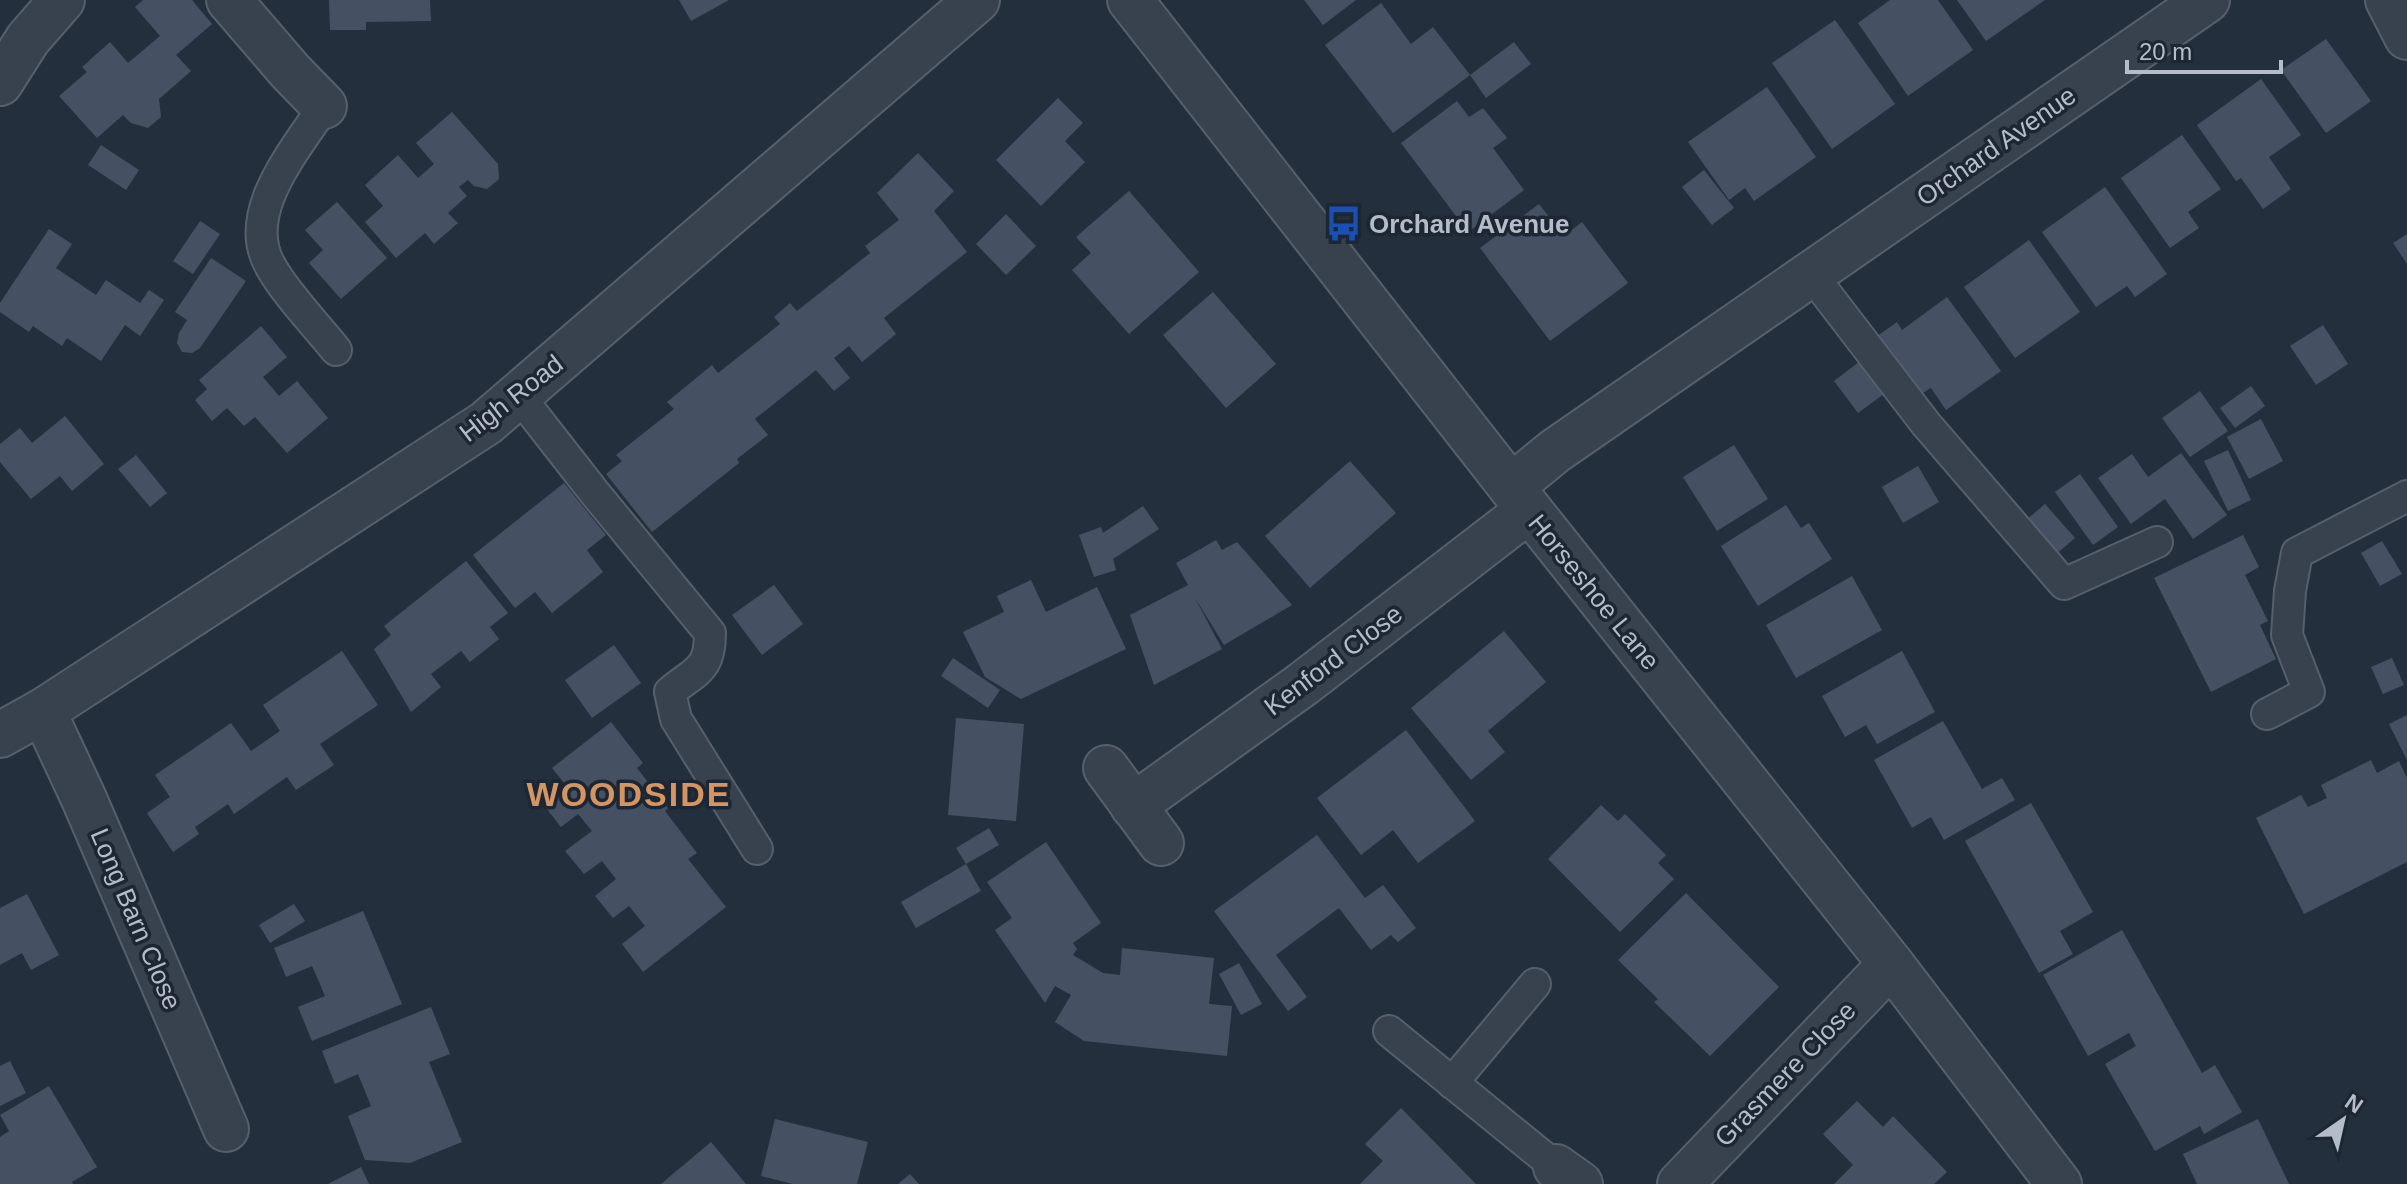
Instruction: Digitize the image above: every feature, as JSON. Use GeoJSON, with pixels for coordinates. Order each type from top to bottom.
{"type":"FeatureCollection","features":[{"type":"Feature","properties":{"kind":"street"},"geometry":{"type":"LineString","coordinates":[[0,83],[28,39],[62,0]]}},
{"type":"Feature","properties":{"kind":"street"},"geometry":{"type":"LineString","coordinates":[[229,0],[324,106]]}},
{"type":"Feature","properties":{"kind":"street","name":"High Road"},"geometry":{"type":"LineString","coordinates":[[0,735],[43,711],[486,423],[977,0]]}},
{"type":"Feature","properties":{"kind":"street","name":"Horseshoe Lane"},"geometry":{"type":"LineString","coordinates":[[1130,0],[1520,499],[1891,964],[2059,1184]]}},
{"type":"Feature","properties":{"kind":"street","name":"Orchard Avenue"},"geometry":{"type":"LineString","coordinates":[[1520,499],[1555,451],[2207,0]]}},
{"type":"Feature","properties":{"kind":"street"},"geometry":{"type":"LineString","coordinates":[[2388,0],[2407,37]]}},
{"type":"Feature","properties":{"kind":"street","name":"Kenford Close"},"geometry":{"type":"LineString","coordinates":[[1133,806],[1303,684],[1520,499]]}},
{"type":"Feature","properties":{"kind":"street","name":"Long Barn Close"},"geometry":{"type":"LineString","coordinates":[[43,711],[226,1129]]}},
{"type":"Feature","properties":{"kind":"street"},"geometry":{"type":"LineString","coordinates":[[1106,768],[1161,843]]}},
{"type":"Feature","properties":{"kind":"street","name":"Grasmere Close"},"geometry":{"type":"LineString","coordinates":[[1680,1184],[1891,964]]}},
{"type":"Feature","properties":{"kind":"lane"},"geometry":{"type":"LineString","coordinates":[[324,106],[271,189],[260,232],[270,267],[336,350]]}},
{"type":"Feature","properties":{"kind":"lane"},"geometry":{"type":"LineString","coordinates":[[1811,274],[1926,424],[2064,584],[2157,542]]}},
{"type":"Feature","properties":{"kind":"lane"},"geometry":{"type":"LineString","coordinates":[[519,396],[710,633],[710,651],[704,666],[670,692],[676,719],[757,849]]}},
{"type":"Feature","properties":{"kind":"lane"},"geometry":{"type":"LineString","coordinates":[[2267,714],[2309,692],[2287,635],[2297,553],[2407,496]]}},
{"type":"Feature","properties":{"kind":"lane"},"geometry":{"type":"LineString","coordinates":[[1452,1083],[1535,984]]}},
{"type":"Feature","properties":{"kind":"lane"},"geometry":{"type":"LineString","coordinates":[[1389,1031],[1568,1175]]}},
{"type":"Feature","properties":{"kind":"building"},"geometry":{"type":"Polygon","coordinates":[[[143,0],[192,0],[212,24],[176,55],[191,71],[159,99],[161,117],[148,128],[131,123],[123,115],[97,138],[59,96],[87,72],[82,67],[110,42],[128,63],[160,36],[135,7],[143,0]]]}},
{"type":"Feature","properties":{"kind":"building"},"geometry":{"type":"Polygon","coordinates":[[[329,0],[430,0],[431,21],[366,22],[366,30],[330,30],[329,0]]]}},
{"type":"Feature","properties":{"kind":"building"},"geometry":{"type":"Polygon","coordinates":[[[679,0],[729,0],[691,21],[679,0]]]}},
{"type":"Feature","properties":{"kind":"building"},"geometry":{"type":"Polygon","coordinates":[[[1304,0],[1356,0],[1323,25],[1304,0]]]}},
{"type":"Feature","properties":{"kind":"building"},"geometry":{"type":"Polygon","coordinates":[[[1890,0],[1938,0],[1973,50],[1908,96],[1858,23],[1890,0]]]}},
{"type":"Feature","properties":{"kind":"building"},"geometry":{"type":"Polygon","coordinates":[[[1957,0],[2045,0],[1986,41],[1957,0]]]}},
{"type":"Feature","properties":{"kind":"building"},"geometry":{"type":"Polygon","coordinates":[[[1381,3],[1411,44],[1433,27],[1470,75],[1393,133],[1325,45],[1381,3]]]}},
{"type":"Feature","properties":{"kind":"building"},"geometry":{"type":"Polygon","coordinates":[[[1835,20],[1895,104],[1832,149],[1772,63],[1835,20]]]}},
{"type":"Feature","properties":{"kind":"building"},"geometry":{"type":"Polygon","coordinates":[[[2326,39],[2371,101],[2326,133],[2281,70],[2326,39]]]}},
{"type":"Feature","properties":{"kind":"building"},"geometry":{"type":"Polygon","coordinates":[[[1514,42],[1531,64],[1486,98],[1470,75],[1514,42]]]}},
{"type":"Feature","properties":{"kind":"building"},"geometry":{"type":"Polygon","coordinates":[[[2261,79],[2301,135],[2269,157],[2291,189],[2263,209],[2241,178],[2236,181],[2197,125],[2261,79]]]}},
{"type":"Feature","properties":{"kind":"building"},"geometry":{"type":"Polygon","coordinates":[[[1767,87],[1816,157],[1754,201],[1745,188],[1729,200],[1688,142],[1767,87]]]}},
{"type":"Feature","properties":{"kind":"building"},"geometry":{"type":"Polygon","coordinates":[[[1058,98],[1083,123],[1065,141],[1085,162],[1041,206],[996,160],[1058,98]]]}},
{"type":"Feature","properties":{"kind":"building"},"geometry":{"type":"Polygon","coordinates":[[[1457,101],[1469,117],[1483,108],[1507,138],[1493,148],[1524,190],[1468,232],[1401,143],[1457,101]]]}},
{"type":"Feature","properties":{"kind":"building"},"geometry":{"type":"Polygon","coordinates":[[[452,112],[498,164],[499,179],[487,189],[474,186],[468,180],[459,187],[467,196],[448,213],[458,223],[434,244],[425,233],[396,258],[365,222],[383,206],[365,185],[398,155],[418,178],[434,164],[416,143],[452,112]]]}},
{"type":"Feature","properties":{"kind":"building"},"geometry":{"type":"Polygon","coordinates":[[[2182,135],[2221,189],[2188,212],[2199,228],[2170,248],[2121,178],[2182,135]]]}},
{"type":"Feature","properties":{"kind":"building"},"geometry":{"type":"Polygon","coordinates":[[[101,145],[139,170],[126,190],[88,165],[101,145]]]}},
{"type":"Feature","properties":{"kind":"building"},"geometry":{"type":"Polygon","coordinates":[[[918,153],[954,191],[934,211],[967,252],[884,318],[896,334],[862,362],[849,346],[834,358],[850,378],[834,391],[816,370],[755,419],[768,435],[737,459],[739,463],[652,532],[606,474],[622,461],[616,455],[674,409],[667,402],[712,365],[718,373],[780,324],[774,317],[790,303],[797,311],[870,253],[865,246],[899,220],[877,193],[918,153]]]}},
{"type":"Feature","properties":{"kind":"building"},"geometry":{"type":"Polygon","coordinates":[[[1704,170],[1734,208],[1712,225],[1682,187],[1704,170]]]}},
{"type":"Feature","properties":{"kind":"building"},"geometry":{"type":"Polygon","coordinates":[[[2105,187],[2167,274],[2135,297],[2127,286],[2096,307],[2042,232],[2105,187]]]}},
{"type":"Feature","properties":{"kind":"building"},"geometry":{"type":"Polygon","coordinates":[[[1129,191],[1199,272],[1129,334],[1072,270],[1091,253],[1076,237],[1129,191]]]}},
{"type":"Feature","properties":{"kind":"building"},"geometry":{"type":"Polygon","coordinates":[[[337,202],[387,258],[341,299],[309,263],[323,250],[305,230],[337,202]]]}},
{"type":"Feature","properties":{"kind":"building"},"geometry":{"type":"Polygon","coordinates":[[[1539,204],[1564,236],[1582,222],[1628,283],[1550,341],[1480,248],[1539,204]]]}},
{"type":"Feature","properties":{"kind":"building"},"geometry":{"type":"Polygon","coordinates":[[[1006,214],[1036,246],[1006,275],[976,244],[1006,214]]]}},
{"type":"Feature","properties":{"kind":"building"},"geometry":{"type":"Polygon","coordinates":[[[200,221],[220,234],[193,274],[173,261],[200,221]]]}},
{"type":"Feature","properties":{"kind":"building"},"geometry":{"type":"Polygon","coordinates":[[[49,229],[72,244],[56,268],[96,295],[106,280],[140,303],[149,290],[164,300],[140,336],[125,325],[101,361],[67,338],[62,346],[33,326],[29,332],[0,312],[0,303],[49,229]]]}},
{"type":"Feature","properties":{"kind":"building"},"geometry":{"type":"Polygon","coordinates":[[[2407,234],[2407,264],[2393,243],[2407,234]]]}},
{"type":"Feature","properties":{"kind":"building"},"geometry":{"type":"Polygon","coordinates":[[[2029,240],[2080,312],[2015,358],[1964,287],[2029,240]]]}},
{"type":"Feature","properties":{"kind":"building"},"geometry":{"type":"Polygon","coordinates":[[[211,258],[246,281],[200,348],[192,353],[182,352],[177,343],[187,320],[175,312],[211,258]]]}},
{"type":"Feature","properties":{"kind":"building"},"geometry":{"type":"Polygon","coordinates":[[[1213,292],[1276,364],[1226,408],[1163,335],[1213,292]]]}},
{"type":"Feature","properties":{"kind":"building"},"geometry":{"type":"Polygon","coordinates":[[[1947,297],[2001,371],[1946,410],[1931,388],[1918,396],[1876,337],[1897,322],[1902,330],[1947,297]]]}},
{"type":"Feature","properties":{"kind":"building"},"geometry":{"type":"Polygon","coordinates":[[[2323,325],[2348,364],[2316,385],[2290,346],[2323,325]]]}},
{"type":"Feature","properties":{"kind":"building"},"geometry":{"type":"Polygon","coordinates":[[[261,326],[287,357],[263,377],[279,396],[297,381],[328,418],[287,453],[255,417],[244,426],[227,408],[212,421],[195,400],[207,389],[199,380],[261,326]]]}},
{"type":"Feature","properties":{"kind":"building"},"geometry":{"type":"Polygon","coordinates":[[[1864,358],[1888,391],[1858,413],[1834,381],[1864,358]]]}},
{"type":"Feature","properties":{"kind":"building"},"geometry":{"type":"Polygon","coordinates":[[[2251,386],[2265,406],[2235,428],[2220,408],[2251,386]]]}},
{"type":"Feature","properties":{"kind":"building"},"geometry":{"type":"Polygon","coordinates":[[[2200,391],[2228,431],[2190,457],[2162,418],[2200,391]]]}},
{"type":"Feature","properties":{"kind":"building"},"geometry":{"type":"Polygon","coordinates":[[[65,416],[104,464],[72,491],[60,476],[31,499],[0,462],[0,444],[20,428],[32,443],[65,416]]]}},
{"type":"Feature","properties":{"kind":"building"},"geometry":{"type":"Polygon","coordinates":[[[2261,419],[2283,461],[2249,479],[2227,437],[2261,419]]]}},
{"type":"Feature","properties":{"kind":"building"},"geometry":{"type":"Polygon","coordinates":[[[1734,445],[1768,499],[1717,531],[1683,477],[1734,445]]]}},
{"type":"Feature","properties":{"kind":"building"},"geometry":{"type":"Polygon","coordinates":[[[2228,450],[2251,500],[2228,511],[2204,461],[2228,450]]]}},
{"type":"Feature","properties":{"kind":"building"},"geometry":{"type":"Polygon","coordinates":[[[2181,453],[2227,515],[2193,539],[2165,499],[2131,524],[2098,478],[2132,454],[2148,477],[2181,453]]]}},
{"type":"Feature","properties":{"kind":"building"},"geometry":{"type":"Polygon","coordinates":[[[136,455],[167,493],[150,507],[118,469],[136,455]]]}},
{"type":"Feature","properties":{"kind":"building"},"geometry":{"type":"Polygon","coordinates":[[[1350,461],[1396,513],[1310,588],[1265,536],[1350,461]]]}},
{"type":"Feature","properties":{"kind":"building"},"geometry":{"type":"Polygon","coordinates":[[[1918,466],[1939,502],[1903,523],[1882,487],[1918,466]]]}},
{"type":"Feature","properties":{"kind":"building"},"geometry":{"type":"Polygon","coordinates":[[[2080,474],[2118,527],[2093,545],[2055,492],[2080,474]]]}},
{"type":"Feature","properties":{"kind":"building"},"geometry":{"type":"Polygon","coordinates":[[[564,483],[606,535],[587,550],[603,572],[552,613],[535,592],[515,608],[473,555],[564,483]]]}},
{"type":"Feature","properties":{"kind":"building"},"geometry":{"type":"Polygon","coordinates":[[[2045,504],[2075,538],[2055,555],[2025,521],[2045,504]]]}},
{"type":"Feature","properties":{"kind":"building"},"geometry":{"type":"Polygon","coordinates":[[[1786,505],[1801,528],[1809,523],[1832,559],[1758,606],[1721,546],[1786,505]]]}},
{"type":"Feature","properties":{"kind":"building"},"geometry":{"type":"Polygon","coordinates":[[[1143,506],[1159,529],[1113,559],[1116,570],[1094,577],[1079,535],[1101,527],[1103,533],[1143,506]]]}},
{"type":"Feature","properties":{"kind":"building"},"geometry":{"type":"Polygon","coordinates":[[[2243,535],[2259,567],[2245,575],[2268,621],[2260,625],[2276,659],[2211,692],[2154,578],[2243,535]]]}},
{"type":"Feature","properties":{"kind":"building"},"geometry":{"type":"Polygon","coordinates":[[[1216,540],[1222,550],[1237,542],[1292,605],[1224,645],[1195,598],[1222,649],[1154,685],[1130,615],[1188,585],[1176,563],[1216,540]]]}},
{"type":"Feature","properties":{"kind":"building"},"geometry":{"type":"Polygon","coordinates":[[[2382,541],[2402,574],[2380,586],[2361,553],[2382,541]]]}},
{"type":"Feature","properties":{"kind":"building"},"geometry":{"type":"Polygon","coordinates":[[[466,561],[508,613],[490,627],[499,639],[470,662],[461,651],[431,674],[441,687],[411,712],[374,649],[391,635],[384,626],[466,561]]]}},
{"type":"Feature","properties":{"kind":"building"},"geometry":{"type":"Polygon","coordinates":[[[1852,576],[1882,630],[1796,678],[1766,625],[1852,576]]]}},
{"type":"Feature","properties":{"kind":"building"},"geometry":{"type":"Polygon","coordinates":[[[1031,580],[1046,612],[1097,587],[1126,649],[1021,699],[985,677],[963,632],[1004,612],[997,596],[1031,580]]]}},
{"type":"Feature","properties":{"kind":"building"},"geometry":{"type":"Polygon","coordinates":[[[774,585],[803,624],[762,655],[732,615],[774,585]]]}},
{"type":"Feature","properties":{"kind":"building"},"geometry":{"type":"Polygon","coordinates":[[[1504,631],[1546,682],[1488,731],[1505,752],[1471,780],[1411,708],[1504,631]]]}},
{"type":"Feature","properties":{"kind":"building"},"geometry":{"type":"Polygon","coordinates":[[[614,645],[641,683],[592,718],[565,680],[614,645]]]}},
{"type":"Feature","properties":{"kind":"building"},"geometry":{"type":"Polygon","coordinates":[[[342,651],[378,705],[320,744],[334,765],[296,790],[287,777],[234,814],[228,804],[195,827],[199,834],[173,852],[147,813],[170,797],[155,775],[231,723],[251,751],[280,731],[263,705],[342,651]]]}},
{"type":"Feature","properties":{"kind":"building"},"geometry":{"type":"Polygon","coordinates":[[[1902,651],[1935,712],[1877,744],[1866,725],[1845,737],[1822,696],[1902,651]]]}},
{"type":"Feature","properties":{"kind":"building"},"geometry":{"type":"Polygon","coordinates":[[[953,658],[1000,690],[988,708],[941,676],[953,658]]]}},
{"type":"Feature","properties":{"kind":"building"},"geometry":{"type":"Polygon","coordinates":[[[2392,658],[2404,685],[2383,694],[2371,667],[2392,658]]]}},
{"type":"Feature","properties":{"kind":"building"},"geometry":{"type":"Polygon","coordinates":[[[2407,715],[2407,760],[2389,724],[2407,715]]]}},
{"type":"Feature","properties":{"kind":"building"},"geometry":{"type":"Polygon","coordinates":[[[956,718],[1024,724],[1016,821],[948,815],[956,718]]]}},
{"type":"Feature","properties":{"kind":"building"},"geometry":{"type":"Polygon","coordinates":[[[1943,721],[1982,789],[2002,778],[2015,800],[1944,840],[1931,817],[1912,828],[1874,760],[1943,721]]]}},
{"type":"Feature","properties":{"kind":"building"},"geometry":{"type":"Polygon","coordinates":[[[611,722],[643,763],[637,768],[697,853],[688,859],[726,907],[643,972],[622,944],[645,926],[629,906],[613,918],[595,896],[616,879],[602,861],[584,874],[565,851],[592,831],[578,814],[561,827],[542,803],[565,784],[552,768],[611,722]]]}},
{"type":"Feature","properties":{"kind":"building"},"geometry":{"type":"Polygon","coordinates":[[[1406,730],[1475,821],[1418,863],[1393,830],[1361,855],[1317,798],[1406,730]]]}},
{"type":"Feature","properties":{"kind":"building"},"geometry":{"type":"Polygon","coordinates":[[[2371,760],[2377,773],[2399,761],[2407,778],[2407,862],[2304,914],[2256,818],[2301,795],[2308,807],[2327,798],[2321,785],[2371,760]]]}},
{"type":"Feature","properties":{"kind":"building"},"geometry":{"type":"Polygon","coordinates":[[[2031,803],[2093,912],[2060,931],[2073,954],[2039,973],[1965,841],[2031,803]]]}},
{"type":"Feature","properties":{"kind":"building"},"geometry":{"type":"Polygon","coordinates":[[[1601,805],[1618,821],[1625,814],[1666,855],[1658,863],[1674,879],[1620,932],[1548,859],[1601,805]]]}},
{"type":"Feature","properties":{"kind":"building"},"geometry":{"type":"Polygon","coordinates":[[[989,828],[999,845],[966,864],[956,848],[989,828]]]}},
{"type":"Feature","properties":{"kind":"building"},"geometry":{"type":"Polygon","coordinates":[[[1317,835],[1365,898],[1383,885],[1416,928],[1398,942],[1391,935],[1371,950],[1339,908],[1276,955],[1307,997],[1288,1011],[1214,911],[1317,835]]]}},
{"type":"Feature","properties":{"kind":"building"},"geometry":{"type":"Polygon","coordinates":[[[1046,842],[1101,923],[1073,943],[1077,949],[1073,955],[1103,973],[1120,975],[1122,948],[1214,958],[1209,1004],[1232,1006],[1227,1056],[1084,1041],[1055,1022],[1071,995],[1055,986],[1045,1003],[995,930],[1012,918],[987,882],[1046,842]]]}},
{"type":"Feature","properties":{"kind":"building"},"geometry":{"type":"Polygon","coordinates":[[[966,864],[981,891],[916,928],[901,902],[966,864]]]}},
{"type":"Feature","properties":{"kind":"building"},"geometry":{"type":"Polygon","coordinates":[[[1686,893],[1779,987],[1710,1056],[1654,1002],[1658,999],[1618,960],[1686,893]]]}},
{"type":"Feature","properties":{"kind":"building"},"geometry":{"type":"Polygon","coordinates":[[[27,894],[59,955],[31,970],[22,953],[0,965],[0,908],[27,894]]]}},
{"type":"Feature","properties":{"kind":"building"},"geometry":{"type":"Polygon","coordinates":[[[294,904],[305,921],[270,943],[259,925],[294,904]]]}},
{"type":"Feature","properties":{"kind":"building"},"geometry":{"type":"Polygon","coordinates":[[[363,911],[402,1004],[312,1041],[298,1007],[325,996],[312,966],[286,977],[274,948],[363,911]]]}},
{"type":"Feature","properties":{"kind":"building"},"geometry":{"type":"Polygon","coordinates":[[[2122,930],[2202,1073],[2215,1065],[2242,1112],[2204,1134],[2200,1126],[2155,1151],[2105,1064],[2136,1046],[2129,1033],[2088,1056],[2043,975],[2122,930]]]}},
{"type":"Feature","properties":{"kind":"building"},"geometry":{"type":"Polygon","coordinates":[[[1239,963],[1262,1004],[1241,1015],[1219,974],[1239,963]]]}},
{"type":"Feature","properties":{"kind":"building"},"geometry":{"type":"Polygon","coordinates":[[[431,1007],[450,1054],[429,1062],[462,1142],[410,1163],[365,1160],[348,1116],[371,1106],[358,1074],[335,1084],[322,1051],[431,1007]]]}},
{"type":"Feature","properties":{"kind":"building"},"geometry":{"type":"Polygon","coordinates":[[[10,1061],[26,1093],[0,1106],[0,1066],[10,1061]]]}},
{"type":"Feature","properties":{"kind":"building"},"geometry":{"type":"Polygon","coordinates":[[[49,1086],[97,1167],[73,1184],[0,1184],[0,1137],[9,1131],[0,1115],[49,1086]]]}},
{"type":"Feature","properties":{"kind":"building"},"geometry":{"type":"Polygon","coordinates":[[[1857,1101],[1883,1127],[1893,1116],[1947,1172],[1934,1184],[1834,1184],[1853,1165],[1823,1134],[1857,1101]]]}},
{"type":"Feature","properties":{"kind":"building"},"geometry":{"type":"Polygon","coordinates":[[[1401,1108],[1476,1184],[1360,1184],[1383,1161],[1365,1144],[1401,1108]]]}},
{"type":"Feature","properties":{"kind":"building"},"geometry":{"type":"Polygon","coordinates":[[[775,1119],[868,1142],[857,1184],[793,1184],[761,1176],[775,1119]]]}},
{"type":"Feature","properties":{"kind":"building"},"geometry":{"type":"Polygon","coordinates":[[[2258,1119],[2289,1184],[2197,1184],[2183,1154],[2258,1119]]]}},
{"type":"Feature","properties":{"kind":"building"},"geometry":{"type":"Polygon","coordinates":[[[711,1142],[746,1184],[661,1184],[674,1173],[711,1142]]]}},
{"type":"Feature","properties":{"kind":"building"},"geometry":{"type":"Polygon","coordinates":[[[361,1167],[369,1184],[328,1184],[361,1167]]]}},
{"type":"Feature","properties":{"kind":"building"},"geometry":{"type":"Polygon","coordinates":[[[910,1174],[919,1184],[898,1184],[910,1174]]]}},
{"type":"Feature","properties":{"kind":"place","name":"Orchard Avenue"},"geometry":{"type":"Point","coordinates":[1343,224]}},
{"type":"Feature","properties":{"kind":"district","name":"WOODSIDE"},"geometry":{"type":"Point","coordinates":[629,794]}}]}
